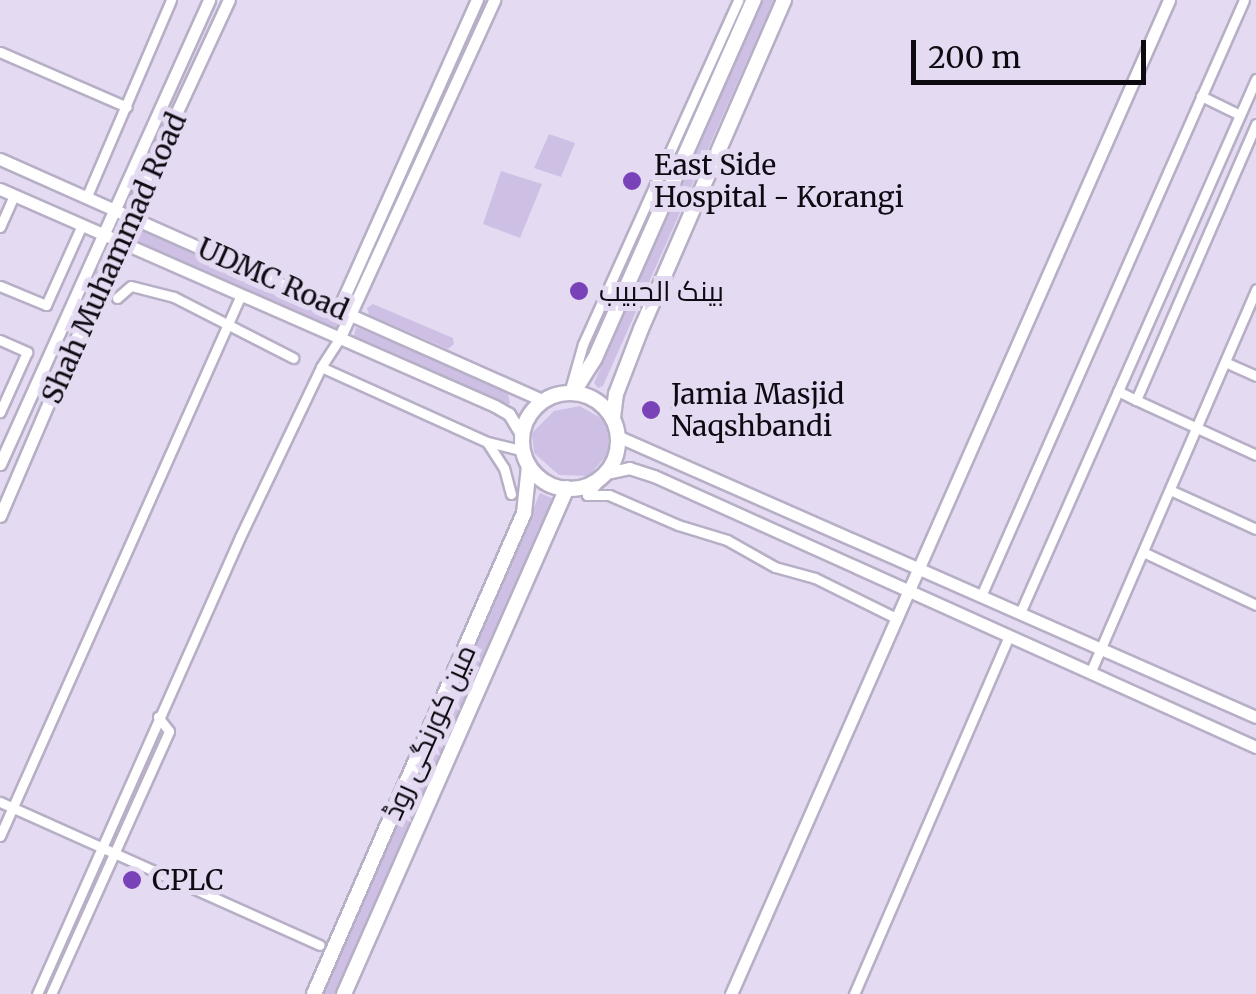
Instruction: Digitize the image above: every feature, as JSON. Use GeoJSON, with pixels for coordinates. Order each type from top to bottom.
{"type":"FeatureCollection","features":[{"type":"Feature","properties":{"kind":"main road","name":"Shah Muhammad Road"},"geometry":{"type":"LineString","coordinates":[[1,459],[209,0]]}},
{"type":"Feature","properties":{"kind":"main road","name":"Shah Muhammad Road"},"geometry":{"type":"LineString","coordinates":[[0,516],[129,215],[229,0]]}},
{"type":"Feature","properties":{"kind":"main road"},"geometry":{"type":"LineString","coordinates":[[339,308],[477,0]]}},
{"type":"Feature","properties":{"kind":"main road"},"geometry":{"type":"LineString","coordinates":[[339,339],[494,0]]}},
{"type":"Feature","properties":{"kind":"main road"},"geometry":{"type":"LineString","coordinates":[[571,393],[595,358],[646,225],[754,0]]}},
{"type":"Feature","properties":{"kind":"main road"},"geometry":{"type":"LineString","coordinates":[[606,474],[615,457],[618,436],[613,418],[616,394],[647,332],[784,0]]}},
{"type":"Feature","properties":{"kind":"main road"},"geometry":{"type":"LineString","coordinates":[[732,994],[1169,0]]}},
{"type":"Feature","properties":{"kind":"main road"},"geometry":{"type":"LineString","coordinates":[[452,58],[467,64]]}},
{"type":"Feature","properties":{"kind":"main road","name":"UDMC Road"},"geometry":{"type":"LineString","coordinates":[[0,158],[544,401]]}},
{"type":"Feature","properties":{"kind":"main road","name":"UDMC Road"},"geometry":{"type":"LineString","coordinates":[[0,188],[495,406],[509,414],[525,451]]}},
{"type":"Feature","properties":{"kind":"main road"},"geometry":{"type":"LineString","coordinates":[[121,196],[126,204],[136,200]]}},
{"type":"Feature","properties":{"kind":"main road"},"geometry":{"type":"LineString","coordinates":[[89,266],[98,263],[104,277]]}},
{"type":"Feature","properties":{"kind":"main road"},"geometry":{"type":"LineString","coordinates":[[613,418],[589,397],[571,393],[544,401],[526,423],[525,451],[540,478],[566,488],[585,486],[619,468],[642,471],[1256,747]]}},
{"type":"Feature","properties":{"kind":"main road"},"geometry":{"type":"LineString","coordinates":[[618,436],[1256,717]]}},
{"type":"Feature","properties":{"kind":"main road","name":"مین کورنگی روڈ"},"geometry":{"type":"LineString","coordinates":[[314,994],[524,513],[525,451]]}},
{"type":"Feature","properties":{"kind":"main road","name":"مین کورنگی روڈ"},"geometry":{"type":"LineString","coordinates":[[344,994],[460,750],[566,488]]}},
{"type":"Feature","properties":{"kind":"street"},"geometry":{"type":"LineString","coordinates":[[87,196],[170,0]]}},
{"type":"Feature","properties":{"kind":"street"},"geometry":{"type":"LineString","coordinates":[[646,225],[738,0]]}},
{"type":"Feature","properties":{"kind":"street"},"geometry":{"type":"LineString","coordinates":[[981,596],[1244,0]]}},
{"type":"Feature","properties":{"kind":"street"},"geometry":{"type":"LineString","coordinates":[[0,52],[127,107]]}},
{"type":"Feature","properties":{"kind":"street"},"geometry":{"type":"LineString","coordinates":[[1020,613],[1256,79]]}},
{"type":"Feature","properties":{"kind":"street"},"geometry":{"type":"LineString","coordinates":[[1201,96],[1240,114]]}},
{"type":"Feature","properties":{"kind":"street"},"geometry":{"type":"LineString","coordinates":[[1136,400],[1256,124]]}},
{"type":"Feature","properties":{"kind":"street"},"geometry":{"type":"LineString","coordinates":[[1244,151],[1256,156]]}},
{"type":"Feature","properties":{"kind":"street"},"geometry":{"type":"LineString","coordinates":[[0,227],[14,195]]}},
{"type":"Feature","properties":{"kind":"street"},"geometry":{"type":"LineString","coordinates":[[0,286],[46,305],[82,225]]}},
{"type":"Feature","properties":{"kind":"street"},"geometry":{"type":"LineString","coordinates":[[104,277],[119,295],[138,287],[174,297],[293,358]]}},
{"type":"Feature","properties":{"kind":"street"},"geometry":{"type":"LineString","coordinates":[[1091,671],[1253,304],[1256,289]]}},
{"type":"Feature","properties":{"kind":"street"},"geometry":{"type":"LineString","coordinates":[[0,836],[240,296]]}},
{"type":"Feature","properties":{"kind":"street"},"geometry":{"type":"LineString","coordinates":[[36,994],[320,366],[339,339]]}},
{"type":"Feature","properties":{"kind":"street"},"geometry":{"type":"LineString","coordinates":[[0,340],[27,352],[3,398],[0,412]]}},
{"type":"Feature","properties":{"kind":"street"},"geometry":{"type":"LineString","coordinates":[[1225,362],[1256,376]]}},
{"type":"Feature","properties":{"kind":"street"},"geometry":{"type":"LineString","coordinates":[[320,366],[487,442],[525,451]]}},
{"type":"Feature","properties":{"kind":"street"},"geometry":{"type":"LineString","coordinates":[[1118,391],[1256,455]]}},
{"type":"Feature","properties":{"kind":"street"},"geometry":{"type":"LineString","coordinates":[[487,442],[504,468],[512,494]]}},
{"type":"Feature","properties":{"kind":"street"},"geometry":{"type":"LineString","coordinates":[[606,474],[588,495],[610,495],[678,525],[716,535],[775,567],[815,578],[896,618]]}},
{"type":"Feature","properties":{"kind":"street"},"geometry":{"type":"LineString","coordinates":[[1170,490],[1256,529]]}},
{"type":"Feature","properties":{"kind":"street"},"geometry":{"type":"LineString","coordinates":[[1143,552],[1256,605]]}},
{"type":"Feature","properties":{"kind":"street"},"geometry":{"type":"LineString","coordinates":[[854,994],[1009,636]]}},
{"type":"Feature","properties":{"kind":"street"},"geometry":{"type":"LineString","coordinates":[[52,994],[169,732],[158,717]]}},
{"type":"Feature","properties":{"kind":"street"},"geometry":{"type":"LineString","coordinates":[[411,730],[427,737]]}},
{"type":"Feature","properties":{"kind":"street"},"geometry":{"type":"LineString","coordinates":[[0,802],[320,945]]}},
{"type":"Feature","properties":{"kind":"shaded area"},"geometry":{"type":"Polygon","coordinates":[[[762,0],[774,0],[603,386],[598,388],[594,383],[762,0]]]}},
{"type":"Feature","properties":{"kind":"shaded area"},"geometry":{"type":"Polygon","coordinates":[[[549,134],[575,143],[561,177],[534,168],[549,134]]]}},
{"type":"Feature","properties":{"kind":"shaded area"},"geometry":{"type":"Polygon","coordinates":[[[501,171],[542,184],[520,238],[483,224],[501,171]]]}},
{"type":"Feature","properties":{"kind":"shaded area"},"geometry":{"type":"Polygon","coordinates":[[[137,228],[339,318],[343,328],[335,331],[129,241],[127,233],[137,228]]]}},
{"type":"Feature","properties":{"kind":"shaded area"},"geometry":{"type":"Polygon","coordinates":[[[373,304],[453,338],[454,344],[448,349],[369,315],[367,308],[373,304]]]}},
{"type":"Feature","properties":{"kind":"shaded area"},"geometry":{"type":"Polygon","coordinates":[[[356,327],[507,390],[510,403],[506,406],[353,340],[356,327]]]}},
{"type":"Feature","properties":{"kind":"shaded area"},"geometry":{"type":"Polygon","coordinates":[[[580,406],[602,419],[608,431],[609,452],[589,476],[559,475],[534,453],[532,433],[554,411],[580,406]]]}},
{"type":"Feature","properties":{"kind":"shaded area"},"geometry":{"type":"Polygon","coordinates":[[[540,493],[554,499],[337,994],[319,994],[540,493]]]}},
{"type":"Feature","properties":{"kind":"place","name":"East Side Hospital - Korangi"},"geometry":{"type":"Point","coordinates":[632,181]}},
{"type":"Feature","properties":{"kind":"place","name":"بينک الحبيب"},"geometry":{"type":"Point","coordinates":[579,291]}},
{"type":"Feature","properties":{"kind":"place","name":"Jamia Masjid Naqshbandi"},"geometry":{"type":"Point","coordinates":[651,410]}},
{"type":"Feature","properties":{"kind":"place","name":"CPLC"},"geometry":{"type":"Point","coordinates":[132,880]}}]}
